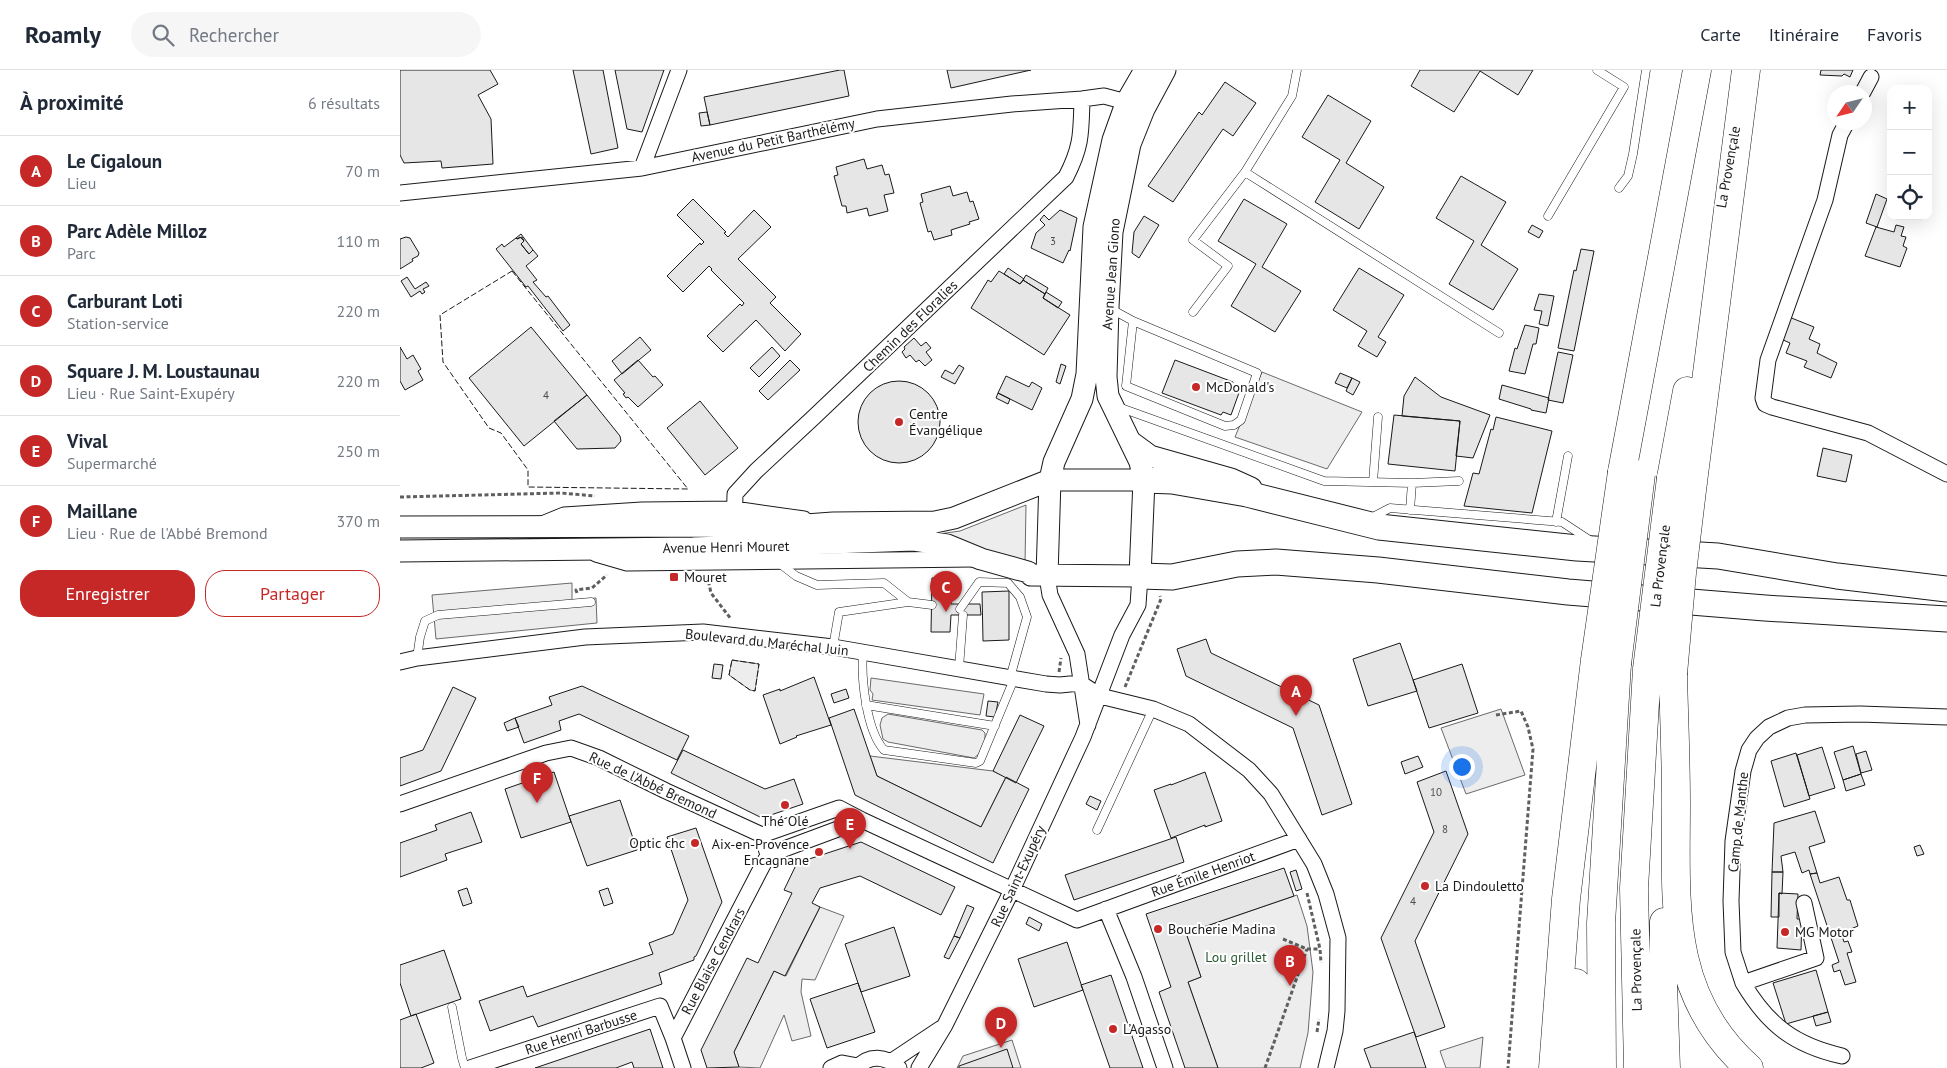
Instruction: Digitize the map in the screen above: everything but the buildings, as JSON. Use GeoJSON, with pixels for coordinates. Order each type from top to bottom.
{"type":"FeatureCollection","features":[{"type":"Feature","properties":{"kind":"highway"},"geometry":{"type":"LineString","coordinates":[[1576,1068],[1576,902],[1631,473],[1698,70]]}},
{"type":"Feature","properties":{"kind":"highway"},"geometry":{"type":"LineString","coordinates":[[1666,1068],[1663,984],[1665,799],[1682,573],[1682,480],[1746,70]]}},
{"type":"Feature","properties":{"kind":"highway"},"geometry":{"type":"LineString","coordinates":[[1144,480],[1172,481],[1247,494],[1379,527],[1606,550],[1718,556],[1837,576],[1947,589]]}},
{"type":"Feature","properties":{"kind":"highway","name":"La Provençale"},"geometry":{"type":"LineString","coordinates":[[1638,1068],[1634,888],[1647,669],[1682,480]]}},
{"type":"Feature","properties":{"kind":"highway"},"geometry":{"type":"LineString","coordinates":[[1140,576],[1172,577],[1237,564],[1276,562],[1378,570],[1568,592],[1765,608],[1947,619]]}},
{"type":"Feature","properties":{"kind":"highway"},"geometry":{"type":"LineString","coordinates":[[1554,1068],[1566,899],[1606,662]]}},
{"type":"Feature","properties":{"kind":"highway"},"geometry":{"type":"LineString","coordinates":[[1602,1068],[1601,922],[1606,662]]}},
{"type":"Feature","properties":{"kind":"highway"},"geometry":{"type":"LineString","coordinates":[[1673,674],[1676,897],[1682,956],[1694,992],[1716,1030],[1750,1068]]}},
{"type":"Feature","properties":{"kind":"main road","name":"Avenue Jean Giono"},"geometry":{"type":"LineString","coordinates":[[1140,576],[1144,480],[1140,462],[1131,442],[1117,419],[1096,393],[1087,374],[1099,306],[1094,227],[1114,140],[1134,101],[1162,72]]}},
{"type":"Feature","properties":{"kind":"main road","name":"Avenue Jean Giono"},"geometry":{"type":"LineString","coordinates":[[1046,576],[1050,480],[1054,462],[1082,399],[1096,393]]}},
{"type":"Feature","properties":{"kind":"main road"},"geometry":{"type":"LineString","coordinates":[[1131,442],[1150,456],[1230,479],[1286,505]]}},
{"type":"Feature","properties":{"kind":"main road","name":"Avenue Henri Mouret"},"geometry":{"type":"LineString","coordinates":[[400,526],[765,528],[833,522],[935,522],[954,518],[1050,480]]}},
{"type":"Feature","properties":{"kind":"main road"},"geometry":{"type":"LineString","coordinates":[[1050,480],[1144,480]]}},
{"type":"Feature","properties":{"kind":"main road","name":"Avenue Henri Mouret"},"geometry":{"type":"LineString","coordinates":[[400,551],[575,549],[734,528],[761,546],[914,540],[947,545],[981,559],[1028,572],[1032,575],[1140,576]]}},
{"type":"Feature","properties":{"kind":"street"},"geometry":{"type":"LineString","coordinates":[[642,168],[678,70]]}},
{"type":"Feature","properties":{"kind":"street"},"geometry":{"type":"LineString","coordinates":[[1867,85],[1874,74]]}},
{"type":"Feature","properties":{"kind":"street","name":"Avenue du Petit Barthélémy"},"geometry":{"type":"LineString","coordinates":[[400,193],[642,168],[878,118],[1104,96],[1134,101]]}},
{"type":"Feature","properties":{"kind":"street","name":"Chemin des Floralies"},"geometry":{"type":"LineString","coordinates":[[734,528],[735,494],[756,470],[1066,177],[1076,157],[1081,139],[1082,99]]}},
{"type":"Feature","properties":{"kind":"street"},"geometry":{"type":"LineString","coordinates":[[1843,130],[1825,200],[1768,360],[1763,398],[1766,404],[1772,407],[1868,433],[1947,474]]}},
{"type":"Feature","properties":{"kind":"street"},"geometry":{"type":"LineString","coordinates":[[575,549],[627,563],[981,559]]}},
{"type":"Feature","properties":{"kind":"street"},"geometry":{"type":"LineString","coordinates":[[1046,576],[1050,595],[1076,654],[1088,725]]}},
{"type":"Feature","properties":{"kind":"street","name":"Rue Saint-Exupéry"},"geometry":{"type":"LineString","coordinates":[[919,1068],[945,1025],[1012,890],[1088,725],[1122,635],[1138,605],[1140,576]]}},
{"type":"Feature","properties":{"kind":"street","name":"Boulevard du Maréchal Juin"},"geometry":{"type":"LineString","coordinates":[[400,662],[417,658],[586,637],[703,632],[834,647],[1060,685],[1080,684]]}},
{"type":"Feature","properties":{"kind":"street"},"geometry":{"type":"LineString","coordinates":[[1080,684],[1100,696],[1153,709],[1189,724],[1249,770],[1271,794],[1314,864],[1326,894],[1338,938],[1337,1012],[1335,1032],[1326,1068]]}},
{"type":"Feature","properties":{"kind":"street","name":"Camp de Manthe"},"geometry":{"type":"LineString","coordinates":[[1842,1056],[1824,1051],[1786,1034],[1764,1014],[1743,983],[1733,952],[1731,902],[1733,841],[1742,771],[1749,750],[1756,738],[1769,727],[1788,718],[1805,715],[1860,714],[1947,717]]}},
{"type":"Feature","properties":{"kind":"street","name":"Rue de l'Abbé Bremond"},"geometry":{"type":"LineString","coordinates":[[400,804],[546,753],[571,748],[600,758],[674,796],[762,835]]}},
{"type":"Feature","properties":{"kind":"street"},"geometry":{"type":"LineString","coordinates":[[862,820],[768,855],[762,835],[840,808],[1012,890]]}},
{"type":"Feature","properties":{"kind":"street","name":"Rue Émile Henriot"},"geometry":{"type":"LineString","coordinates":[[1012,890],[1077,920],[1299,839]]}},
{"type":"Feature","properties":{"kind":"street","name":"Rue Blaise Cendrars"},"geometry":{"type":"LineString","coordinates":[[672,1038],[768,855]]}},
{"type":"Feature","properties":{"kind":"street"},"geometry":{"type":"LineString","coordinates":[[1743,983],[1816,958],[1804,903]]}},
{"type":"Feature","properties":{"kind":"street"},"geometry":{"type":"LineString","coordinates":[[1106,909],[1134,977],[1166,1068]]}},
{"type":"Feature","properties":{"kind":"street","name":"Rue Henri Barbusse"},"geometry":{"type":"LineString","coordinates":[[470,1068],[660,1006],[672,1038]]}},
{"type":"Feature","properties":{"kind":"street","name":"Rue Saint-Exupéry"},"geometry":{"type":"LineString","coordinates":[[896,1065],[945,1025]]}},
{"type":"Feature","properties":{"kind":"street"},"geometry":{"type":"LineString","coordinates":[[672,1038],[683,1068]]}},
{"type":"Feature","properties":{"kind":"street"},"geometry":{"type":"LineString","coordinates":[[831,1068],[842,1063],[857,1067],[873,1058],[883,1058],[896,1065]]}},
{"type":"Feature","properties":{"kind":"lane"},"geometry":{"type":"LineString","coordinates":[[1193,312],[1228,266],[1193,240],[1246,172],[1292,96],[1298,70]]}},
{"type":"Feature","properties":{"kind":"lane"},"geometry":{"type":"LineString","coordinates":[[1548,216],[1624,87],[1597,70]]}},
{"type":"Feature","properties":{"kind":"lane"},"geometry":{"type":"LineString","coordinates":[[1619,188],[1628,176],[1646,70]]}},
{"type":"Feature","properties":{"kind":"lane"},"geometry":{"type":"LineString","coordinates":[[1246,172],[1499,333]]}},
{"type":"Feature","properties":{"kind":"lane"},"geometry":{"type":"LineString","coordinates":[[1099,306],[1257,373],[1241,420],[1234,425],[1225,426],[1126,386],[1133,321]]}},
{"type":"Feature","properties":{"kind":"lane"},"geometry":{"type":"LineString","coordinates":[[1096,393],[1121,408],[1324,481],[1412,483],[1459,481]]}},
{"type":"Feature","properties":{"kind":"lane"},"geometry":{"type":"LineString","coordinates":[[1373,482],[1378,417]]}},
{"type":"Feature","properties":{"kind":"lane"},"geometry":{"type":"LineString","coordinates":[[1556,522],[1568,456]]}},
{"type":"Feature","properties":{"kind":"lane"},"geometry":{"type":"LineString","coordinates":[[1410,510],[1412,483]]}},
{"type":"Feature","properties":{"kind":"lane"},"geometry":{"type":"LineString","coordinates":[[1362,523],[1390,508],[1562,522],[1606,550]]}},
{"type":"Feature","properties":{"kind":"lane"},"geometry":{"type":"LineString","coordinates":[[761,546],[796,576],[817,585],[884,583],[908,602]]}},
{"type":"Feature","properties":{"kind":"lane"},"geometry":{"type":"LineString","coordinates":[[863,652],[862,672],[866,705],[878,743],[884,750],[976,763],[980,761],[995,726],[1012,678],[1027,617],[1020,597],[1008,583],[979,582],[961,612],[959,668]]}},
{"type":"Feature","properties":{"kind":"lane"},"geometry":{"type":"LineString","coordinates":[[417,658],[425,621],[438,615],[591,602]]}},
{"type":"Feature","properties":{"kind":"lane"},"geometry":{"type":"LineString","coordinates":[[834,647],[839,612],[908,602],[932,605]]}},
{"type":"Feature","properties":{"kind":"lane"},"geometry":{"type":"LineString","coordinates":[[866,705],[995,726]]}},
{"type":"Feature","properties":{"kind":"lane"},"geometry":{"type":"LineString","coordinates":[[1097,830],[1153,709]]}},
{"type":"Feature","properties":{"kind":"lane"},"geometry":{"type":"LineString","coordinates":[[452,1007],[462,1058],[466,1068]]}},
{"type":"Feature","properties":{"kind":"path"},"geometry":{"type":"LineString","coordinates":[[400,497],[561,493],[600,497]]}},
{"type":"Feature","properties":{"kind":"path"},"geometry":{"type":"LineString","coordinates":[[704,562],[711,593],[745,637]]}},
{"type":"Feature","properties":{"kind":"path"},"geometry":{"type":"LineString","coordinates":[[577,604],[576,590],[592,588],[607,575]]}},
{"type":"Feature","properties":{"kind":"path"},"geometry":{"type":"LineString","coordinates":[[1120,700],[1161,599],[1160,592]]}},
{"type":"Feature","properties":{"kind":"path"},"geometry":{"type":"LineString","coordinates":[[1496,715],[1521,711],[1528,727],[1533,749],[1508,1068]]}},
{"type":"Feature","properties":{"kind":"path"},"geometry":{"type":"LineString","coordinates":[[1306,886],[1320,949],[1321,965]]}},
{"type":"Feature","properties":{"kind":"path"},"geometry":{"type":"LineString","coordinates":[[1283,939],[1307,948],[1338,949]]}},
{"type":"Feature","properties":{"kind":"path"},"geometry":{"type":"LineString","coordinates":[[1265,1068],[1307,948]]}},
{"type":"Feature","properties":{"kind":"path"},"geometry":{"type":"LineString","coordinates":[[1317,1034],[1319,1016]]}},
{"type":"Feature","properties":{"kind":"shaded area"},"geometry":{"type":"Polygon","coordinates":[[[1262,372],[1362,412],[1327,469],[1235,437],[1262,372]]]}},
{"type":"Feature","properties":{"kind":"shaded area"},"geometry":{"type":"Polygon","coordinates":[[[1026,505],[1025,564],[932,535],[960,531],[1026,505]]]}},
{"type":"Feature","properties":{"kind":"shaded area"},"geometry":{"type":"Polygon","coordinates":[[[701,534],[701,540],[400,542],[400,536],[701,534]]]}},
{"type":"Feature","properties":{"kind":"shaded area"},"geometry":{"type":"Polygon","coordinates":[[[572,583],[572,600],[596,598],[597,623],[436,639],[432,595],[572,583]]]}},
{"type":"Feature","properties":{"kind":"shaded area"},"geometry":{"type":"Polygon","coordinates":[[[732,660],[759,664],[755,691],[750,690],[729,675],[732,660]]]}},
{"type":"Feature","properties":{"kind":"shaded area"},"geometry":{"type":"Polygon","coordinates":[[[871,678],[984,694],[980,715],[872,700],[873,694],[870,690],[871,678]]]}},
{"type":"Feature","properties":{"kind":"shaded area"},"geometry":{"type":"Polygon","coordinates":[[[1501,709],[1525,775],[1466,794],[1441,728],[1501,709]]]}},
{"type":"Feature","properties":{"kind":"shaded area"},"geometry":{"type":"Polygon","coordinates":[[[888,714],[982,730],[985,733],[985,741],[979,754],[974,758],[888,742],[883,739],[880,725],[882,718],[888,714]]]}},
{"type":"Feature","properties":{"kind":"shaded area"},"geometry":{"type":"Polygon","coordinates":[[[870,756],[993,771],[1006,777],[981,827],[877,776],[870,756]]]}},
{"type":"Feature","properties":{"kind":"shaded area","name":"Lou grillet"},"geometry":{"type":"Polygon","coordinates":[[[1297,895],[1307,926],[1313,972],[1308,1033],[1300,1068],[1218,1068],[1188,982],[1201,977],[1186,933],[1297,895]]]}},
{"type":"Feature","properties":{"kind":"shaded area"},"geometry":{"type":"Polygon","coordinates":[[[820,907],[844,916],[815,980],[802,979],[801,992],[811,1036],[792,1041],[784,1015],[760,1068],[739,1067],[734,1052],[774,971],[786,976],[820,907]]]}},
{"type":"Feature","properties":{"kind":"shaded area"},"geometry":{"type":"Polygon","coordinates":[[[1483,1037],[1480,1068],[1446,1068],[1440,1051],[1483,1037]]]}},
{"type":"Feature","properties":{"kind":"shaded area"},"geometry":{"type":"Polygon","coordinates":[[[1012,1040],[1021,1068],[957,1068],[963,1056],[1012,1040]]]}},
{"type":"Feature","properties":{"kind":"fence"},"geometry":{"type":"LineString","coordinates":[[512,271],[688,489],[528,487],[528,470],[501,433],[489,428],[443,362],[440,315],[512,271]]}},
{"type":"Feature","properties":{"kind":"fence"},"geometry":{"type":"LineString","coordinates":[[732,660],[759,664],[755,691],[750,690],[729,675],[732,660]]}},
{"type":"Feature","properties":{"kind":"place","name":"McDonald's"},"geometry":{"type":"Point","coordinates":[1196,387]}},
{"type":"Feature","properties":{"kind":"place","name":"Centre Évangélique"},"geometry":{"type":"Point","coordinates":[899,422]}},
{"type":"Feature","properties":{"kind":"place","name":"Mouret"},"geometry":{"type":"Point","coordinates":[674,577]}},
{"type":"Feature","properties":{"kind":"place","name":"Carburant Loti"},"geometry":{"type":"Point","coordinates":[946,612]}},
{"type":"Feature","properties":{"kind":"place","name":"Le Cigaloun"},"geometry":{"type":"Point","coordinates":[1296,716]}},
{"type":"Feature","properties":{"kind":"place","name":"Maillane"},"geometry":{"type":"Point","coordinates":[537,803]}},
{"type":"Feature","properties":{"kind":"place","name":"Thé Olé"},"geometry":{"type":"Point","coordinates":[785,805]}},
{"type":"Feature","properties":{"kind":"place","name":"Optic chc"},"geometry":{"type":"Point","coordinates":[695,843]}},
{"type":"Feature","properties":{"kind":"place","name":"Vival"},"geometry":{"type":"Point","coordinates":[850,849]}},
{"type":"Feature","properties":{"kind":"place","name":"Aix-en-Provence Encagnane"},"geometry":{"type":"Point","coordinates":[819,852]}},
{"type":"Feature","properties":{"kind":"place","name":"La Dindouletto"},"geometry":{"type":"Point","coordinates":[1425,886]}},
{"type":"Feature","properties":{"kind":"place","name":"Boucherie Madina"},"geometry":{"type":"Point","coordinates":[1158,929]}},
{"type":"Feature","properties":{"kind":"place","name":"MG Motor"},"geometry":{"type":"Point","coordinates":[1785,932]}},
{"type":"Feature","properties":{"kind":"place","name":"Parc Adèle Milloz"},"geometry":{"type":"Point","coordinates":[1290,986]}},
{"type":"Feature","properties":{"kind":"place","name":"L’Agasso"},"geometry":{"type":"Point","coordinates":[1113,1029]}},
{"type":"Feature","properties":{"kind":"place","name":"Square J. M. Loustaunau"},"geometry":{"type":"Point","coordinates":[1001,1048]}}]}
